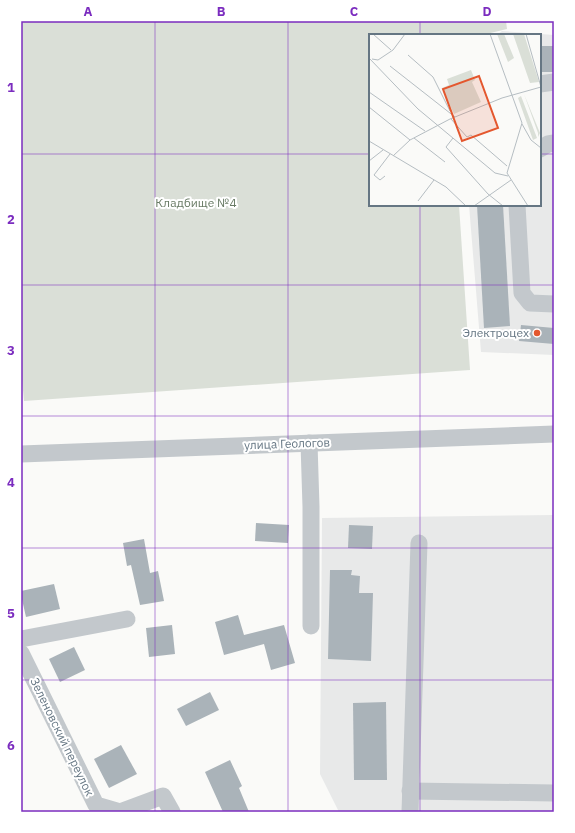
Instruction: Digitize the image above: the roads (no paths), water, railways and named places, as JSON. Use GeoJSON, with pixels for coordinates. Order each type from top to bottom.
{"type":"FeatureCollection","features":[{"type":"Feature","properties":{"kind":"street"},"geometry":{"type":"LineString","coordinates":[[541,84],[554,82]]}},
{"type":"Feature","properties":{"kind":"street"},"geometry":{"type":"LineString","coordinates":[[541,148],[548,144],[554,143]]}},
{"type":"Feature","properties":{"kind":"street"},"geometry":{"type":"LineString","coordinates":[[516,206],[522,293],[530,303],[554,304]]}},
{"type":"Feature","properties":{"kind":"street","name":"улица Геологов"},"geometry":{"type":"LineString","coordinates":[[21,454],[554,434]]}},
{"type":"Feature","properties":{"kind":"street"},"geometry":{"type":"LineString","coordinates":[[309,443],[311,507],[311,626]]}},
{"type":"Feature","properties":{"kind":"street"},"geometry":{"type":"LineString","coordinates":[[410,812],[419,543]]}},
{"type":"Feature","properties":{"kind":"street"},"geometry":{"type":"LineString","coordinates":[[21,639],[126,619]]}},
{"type":"Feature","properties":{"kind":"street","name":"Зеленовский переулок"},"geometry":{"type":"LineString","coordinates":[[21,653],[96,805],[120,812],[163,796],[172,812]]}},
{"type":"Feature","properties":{"kind":"street"},"geometry":{"type":"LineString","coordinates":[[410,791],[554,793]]}},
{"type":"Feature","properties":{"kind":"place","name":"Электроцех"},"geometry":{"type":"Point","coordinates":[537,333]}},
{"type":"Feature","properties":{"kind":"park label","name":"Кладбище №4"},"geometry":{"type":"Point","coordinates":[196,203]}}]}
